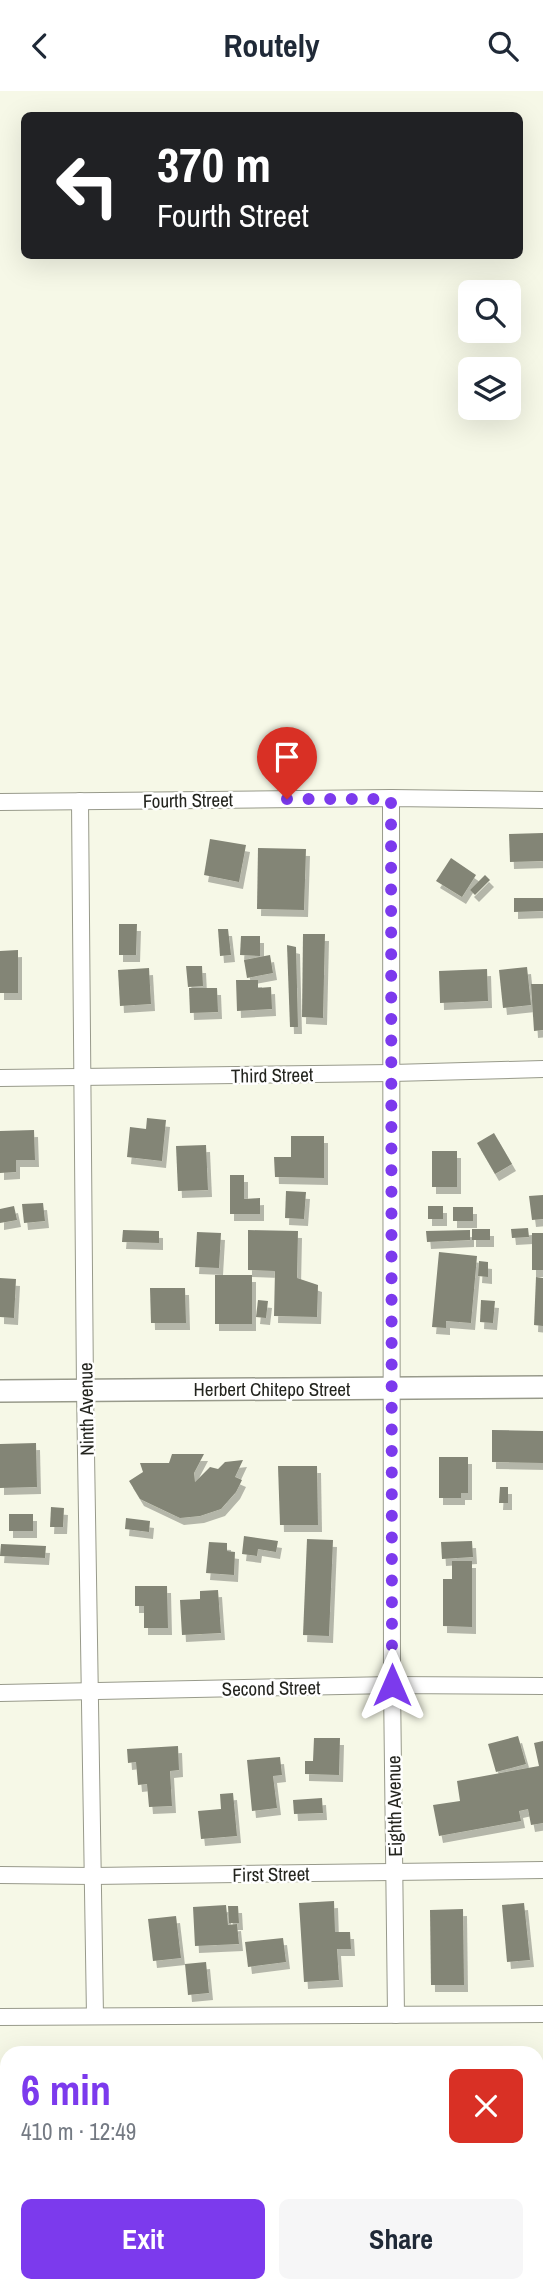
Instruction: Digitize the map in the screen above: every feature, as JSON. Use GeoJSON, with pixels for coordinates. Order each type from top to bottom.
{"type":"FeatureCollection","features":[{"type":"Feature","properties":{"kind":"main road","name":"Herbert Chitepo Street"},"geometry":{"type":"LineString","coordinates":[[0,1391],[543,1387]]}},
{"type":"Feature","properties":{"kind":"street","name":"Eighth Avenue"},"geometry":{"type":"LineString","coordinates":[[391,799],[392,1685],[396,2015]]}},
{"type":"Feature","properties":{"kind":"street","name":"Fourth Street"},"geometry":{"type":"LineString","coordinates":[[0,802],[543,800]]}},
{"type":"Feature","properties":{"kind":"street","name":"Ninth Avenue"},"geometry":{"type":"LineString","coordinates":[[80,801],[85,1390],[95,2016]]}},
{"type":"Feature","properties":{"kind":"street","name":"Third Street"},"geometry":{"type":"LineString","coordinates":[[0,1078],[543,1069]]}},
{"type":"Feature","properties":{"kind":"street","name":"Second Street"},"geometry":{"type":"LineString","coordinates":[[0,1693],[392,1685],[543,1686]]}},
{"type":"Feature","properties":{"kind":"street","name":"First Street"},"geometry":{"type":"LineString","coordinates":[[0,1875],[93,1877],[543,1870]]}},
{"type":"Feature","properties":{"kind":"street"},"geometry":{"type":"LineString","coordinates":[[0,2017],[543,2014]]}},
{"type":"Feature","properties":{"kind":"building"},"geometry":{"type":"Polygon","coordinates":[[[543,833],[543,861],[510,862],[509,834],[543,833]]]}},
{"type":"Feature","properties":{"kind":"building"},"geometry":{"type":"Polygon","coordinates":[[[210,839],[246,845],[239,882],[204,875],[210,839]]]}},
{"type":"Feature","properties":{"kind":"building"},"geometry":{"type":"Polygon","coordinates":[[[258,848],[306,849],[304,910],[257,909],[258,848]]]}},
{"type":"Feature","properties":{"kind":"building"},"geometry":{"type":"Polygon","coordinates":[[[451,858],[476,875],[462,897],[436,881],[451,858]]]}},
{"type":"Feature","properties":{"kind":"building"},"geometry":{"type":"Polygon","coordinates":[[[485,875],[490,880],[475,895],[470,890],[485,875]]]}},
{"type":"Feature","properties":{"kind":"building"},"geometry":{"type":"Polygon","coordinates":[[[514,898],[543,898],[543,911],[514,912],[514,898]]]}},
{"type":"Feature","properties":{"kind":"building"},"geometry":{"type":"Polygon","coordinates":[[[119,924],[137,924],[136,955],[119,955],[119,924]]]}},
{"type":"Feature","properties":{"kind":"building"},"geometry":{"type":"Polygon","coordinates":[[[218,929],[228,929],[231,955],[220,956],[218,929]]]}},
{"type":"Feature","properties":{"kind":"building"},"geometry":{"type":"Polygon","coordinates":[[[303,934],[325,934],[323,1018],[302,1017],[303,934]]]}},
{"type":"Feature","properties":{"kind":"building"},"geometry":{"type":"Polygon","coordinates":[[[241,936],[260,936],[260,956],[240,955],[241,936]]]}},
{"type":"Feature","properties":{"kind":"building"},"geometry":{"type":"Polygon","coordinates":[[[287,945],[296,947],[298,1027],[290,1027],[287,945]]]}},
{"type":"Feature","properties":{"kind":"building"},"geometry":{"type":"Polygon","coordinates":[[[18,950],[18,993],[0,993],[0,951],[18,950]]]}},
{"type":"Feature","properties":{"kind":"building"},"geometry":{"type":"Polygon","coordinates":[[[270,955],[273,973],[247,978],[244,960],[270,955]]]}},
{"type":"Feature","properties":{"kind":"building"},"geometry":{"type":"Polygon","coordinates":[[[186,966],[202,966],[203,986],[188,987],[186,966]]]}},
{"type":"Feature","properties":{"kind":"building"},"geometry":{"type":"Polygon","coordinates":[[[527,967],[531,1005],[503,1008],[499,970],[527,967]]]}},
{"type":"Feature","properties":{"kind":"building"},"geometry":{"type":"Polygon","coordinates":[[[149,968],[151,1004],[120,1006],[118,970],[149,968]]]}},
{"type":"Feature","properties":{"kind":"building"},"geometry":{"type":"Polygon","coordinates":[[[487,969],[488,1001],[440,1003],[439,971],[487,969]]]}},
{"type":"Feature","properties":{"kind":"building"},"geometry":{"type":"Polygon","coordinates":[[[236,980],[258,980],[258,988],[271,987],[272,1009],[237,1011],[236,980]]]}},
{"type":"Feature","properties":{"kind":"building"},"geometry":{"type":"Polygon","coordinates":[[[531,984],[543,984],[543,1030],[534,1031],[531,984]]]}},
{"type":"Feature","properties":{"kind":"building"},"geometry":{"type":"Polygon","coordinates":[[[189,988],[217,988],[218,1012],[190,1013],[189,988]]]}},
{"type":"Feature","properties":{"kind":"building"},"geometry":{"type":"Polygon","coordinates":[[[147,1118],[166,1120],[162,1161],[127,1157],[130,1127],[146,1129],[147,1118]]]}},
{"type":"Feature","properties":{"kind":"building"},"geometry":{"type":"Polygon","coordinates":[[[34,1130],[35,1160],[16,1160],[16,1172],[0,1173],[0,1131],[34,1130]]]}},
{"type":"Feature","properties":{"kind":"building"},"geometry":{"type":"Polygon","coordinates":[[[494,1133],[512,1164],[495,1174],[477,1143],[494,1133]]]}},
{"type":"Feature","properties":{"kind":"building"},"geometry":{"type":"Polygon","coordinates":[[[291,1136],[324,1136],[324,1178],[275,1177],[274,1157],[291,1157],[291,1136]]]}},
{"type":"Feature","properties":{"kind":"building"},"geometry":{"type":"Polygon","coordinates":[[[206,1145],[208,1190],[178,1191],[176,1146],[206,1145]]]}},
{"type":"Feature","properties":{"kind":"building"},"geometry":{"type":"Polygon","coordinates":[[[432,1151],[457,1151],[457,1187],[432,1187],[432,1151]]]}},
{"type":"Feature","properties":{"kind":"building"},"geometry":{"type":"Polygon","coordinates":[[[230,1175],[244,1175],[244,1199],[260,1198],[260,1214],[230,1214],[230,1175]]]}},
{"type":"Feature","properties":{"kind":"building"},"geometry":{"type":"Polygon","coordinates":[[[286,1191],[306,1192],[304,1219],[285,1218],[286,1191]]]}},
{"type":"Feature","properties":{"kind":"building"},"geometry":{"type":"Polygon","coordinates":[[[543,1195],[543,1219],[532,1220],[529,1196],[543,1195]]]}},
{"type":"Feature","properties":{"kind":"building"},"geometry":{"type":"Polygon","coordinates":[[[43,1203],[45,1221],[24,1223],[22,1204],[43,1203]]]}},
{"type":"Feature","properties":{"kind":"building"},"geometry":{"type":"Polygon","coordinates":[[[14,1206],[17,1220],[0,1223],[0,1209],[14,1206]]]}},
{"type":"Feature","properties":{"kind":"building"},"geometry":{"type":"Polygon","coordinates":[[[428,1206],[443,1206],[443,1219],[428,1219],[428,1206]]]}},
{"type":"Feature","properties":{"kind":"building"},"geometry":{"type":"Polygon","coordinates":[[[453,1207],[473,1207],[473,1221],[453,1221],[453,1207]]]}},
{"type":"Feature","properties":{"kind":"building"},"geometry":{"type":"Polygon","coordinates":[[[528,1228],[529,1237],[512,1238],[511,1229],[528,1228]]]}},
{"type":"Feature","properties":{"kind":"building"},"geometry":{"type":"Polygon","coordinates":[[[472,1229],[490,1229],[490,1240],[472,1240],[472,1229]]]}},
{"type":"Feature","properties":{"kind":"building"},"geometry":{"type":"Polygon","coordinates":[[[123,1230],[159,1231],[159,1243],[122,1242],[123,1230]]]}},
{"type":"Feature","properties":{"kind":"building"},"geometry":{"type":"Polygon","coordinates":[[[248,1230],[298,1231],[297,1278],[318,1285],[317,1317],[274,1316],[275,1271],[248,1270],[248,1230]]]}},
{"type":"Feature","properties":{"kind":"building"},"geometry":{"type":"Polygon","coordinates":[[[470,1230],[470,1240],[427,1242],[426,1231],[470,1230]]]}},
{"type":"Feature","properties":{"kind":"building"},"geometry":{"type":"Polygon","coordinates":[[[197,1232],[221,1233],[219,1268],[195,1267],[197,1232]]]}},
{"type":"Feature","properties":{"kind":"building"},"geometry":{"type":"Polygon","coordinates":[[[532,1233],[543,1233],[543,1270],[532,1270],[532,1233]]]}},
{"type":"Feature","properties":{"kind":"building"},"geometry":{"type":"Polygon","coordinates":[[[439,1252],[477,1256],[471,1323],[446,1321],[446,1328],[432,1327],[439,1252]]]}},
{"type":"Feature","properties":{"kind":"building"},"geometry":{"type":"Polygon","coordinates":[[[479,1261],[488,1262],[488,1277],[478,1276],[479,1261]]]}},
{"type":"Feature","properties":{"kind":"building"},"geometry":{"type":"Polygon","coordinates":[[[215,1275],[252,1275],[252,1324],[215,1324],[215,1275]]]}},
{"type":"Feature","properties":{"kind":"building"},"geometry":{"type":"Polygon","coordinates":[[[536,1277],[543,1278],[543,1326],[534,1325],[536,1277]]]}},
{"type":"Feature","properties":{"kind":"building"},"geometry":{"type":"Polygon","coordinates":[[[0,1278],[16,1279],[14,1318],[0,1317],[0,1278]]]}},
{"type":"Feature","properties":{"kind":"building"},"geometry":{"type":"Polygon","coordinates":[[[150,1288],[185,1288],[186,1323],[151,1323],[150,1288]]]}},
{"type":"Feature","properties":{"kind":"building"},"geometry":{"type":"Polygon","coordinates":[[[258,1300],[268,1301],[266,1318],[256,1317],[258,1300]]]}},
{"type":"Feature","properties":{"kind":"building"},"geometry":{"type":"Polygon","coordinates":[[[481,1300],[495,1301],[493,1323],[480,1322],[481,1300]]]}},
{"type":"Feature","properties":{"kind":"building"},"geometry":{"type":"Polygon","coordinates":[[[492,1430],[543,1431],[543,1463],[492,1462],[492,1430]]]}},
{"type":"Feature","properties":{"kind":"building"},"geometry":{"type":"Polygon","coordinates":[[[36,1443],[37,1487],[0,1488],[0,1444],[36,1443]]]}},
{"type":"Feature","properties":{"kind":"building"},"geometry":{"type":"Polygon","coordinates":[[[172,1454],[204,1454],[194,1473],[195,1482],[210,1467],[218,1469],[225,1462],[243,1460],[235,1477],[242,1480],[236,1492],[221,1509],[200,1516],[180,1518],[140,1499],[129,1481],[143,1472],[140,1463],[169,1463],[172,1454]]]}},
{"type":"Feature","properties":{"kind":"building"},"geometry":{"type":"Polygon","coordinates":[[[439,1457],[468,1457],[468,1493],[461,1493],[461,1498],[439,1498],[439,1457]]]}},
{"type":"Feature","properties":{"kind":"building"},"geometry":{"type":"Polygon","coordinates":[[[278,1466],[317,1466],[318,1525],[280,1525],[278,1466]]]}},
{"type":"Feature","properties":{"kind":"building"},"geometry":{"type":"Polygon","coordinates":[[[500,1487],[508,1487],[508,1503],[499,1503],[500,1487]]]}},
{"type":"Feature","properties":{"kind":"building"},"geometry":{"type":"Polygon","coordinates":[[[51,1507],[64,1508],[63,1527],[50,1527],[51,1507]]]}},
{"type":"Feature","properties":{"kind":"building"},"geometry":{"type":"Polygon","coordinates":[[[9,1514],[33,1514],[33,1531],[9,1531],[9,1514]]]}},
{"type":"Feature","properties":{"kind":"building"},"geometry":{"type":"Polygon","coordinates":[[[126,1518],[150,1521],[149,1532],[125,1529],[126,1518]]]}},
{"type":"Feature","properties":{"kind":"building"},"geometry":{"type":"Polygon","coordinates":[[[244,1536],[278,1541],[276,1552],[258,1549],[257,1556],[242,1554],[244,1536]]]}},
{"type":"Feature","properties":{"kind":"building"},"geometry":{"type":"Polygon","coordinates":[[[307,1539],[333,1540],[329,1636],[303,1635],[307,1539]]]}},
{"type":"Feature","properties":{"kind":"building"},"geometry":{"type":"Polygon","coordinates":[[[472,1541],[473,1557],[442,1559],[441,1542],[472,1541]]]}},
{"type":"Feature","properties":{"kind":"building"},"geometry":{"type":"Polygon","coordinates":[[[209,1542],[227,1543],[227,1551],[235,1552],[234,1575],[206,1573],[209,1542]]]}},
{"type":"Feature","properties":{"kind":"building"},"geometry":{"type":"Polygon","coordinates":[[[1,1544],[46,1546],[45,1558],[0,1556],[1,1544]]]}},
{"type":"Feature","properties":{"kind":"building"},"geometry":{"type":"Polygon","coordinates":[[[452,1561],[472,1561],[472,1627],[443,1626],[443,1579],[452,1579],[452,1561]]]}},
{"type":"Feature","properties":{"kind":"building"},"geometry":{"type":"Polygon","coordinates":[[[135,1586],[167,1586],[168,1628],[144,1628],[144,1606],[135,1606],[135,1586]]]}},
{"type":"Feature","properties":{"kind":"building"},"geometry":{"type":"Polygon","coordinates":[[[218,1590],[221,1633],[182,1635],[180,1600],[200,1599],[200,1591],[218,1590]]]}},
{"type":"Feature","properties":{"kind":"building"},"geometry":{"type":"Polygon","coordinates":[[[518,1736],[526,1764],[496,1772],[488,1744],[518,1736]]]}},
{"type":"Feature","properties":{"kind":"building"},"geometry":{"type":"Polygon","coordinates":[[[314,1738],[340,1738],[339,1775],[305,1774],[305,1761],[313,1761],[314,1738]]]}},
{"type":"Feature","properties":{"kind":"building"},"geometry":{"type":"Polygon","coordinates":[[[543,1741],[543,1823],[531,1825],[528,1809],[519,1811],[521,1821],[439,1836],[433,1805],[460,1801],[457,1781],[539,1766],[534,1743],[543,1741]]]}},
{"type":"Feature","properties":{"kind":"building"},"geometry":{"type":"Polygon","coordinates":[[[178,1746],[179,1770],[170,1771],[172,1806],[149,1807],[147,1784],[138,1785],[136,1762],[128,1763],[127,1749],[178,1746]]]}},
{"type":"Feature","properties":{"kind":"building"},"geometry":{"type":"Polygon","coordinates":[[[280,1757],[282,1775],[273,1776],[277,1808],[252,1811],[247,1760],[280,1757]]]}},
{"type":"Feature","properties":{"kind":"building"},"geometry":{"type":"Polygon","coordinates":[[[233,1793],[237,1836],[201,1839],[198,1811],[221,1809],[220,1794],[233,1793]]]}},
{"type":"Feature","properties":{"kind":"building"},"geometry":{"type":"Polygon","coordinates":[[[322,1798],[323,1813],[294,1814],[293,1800],[322,1798]]]}},
{"type":"Feature","properties":{"kind":"building"},"geometry":{"type":"Polygon","coordinates":[[[334,1901],[335,1932],[350,1932],[351,1949],[337,1949],[339,1980],[304,1982],[299,1903],[334,1901]]]}},
{"type":"Feature","properties":{"kind":"building"},"geometry":{"type":"Polygon","coordinates":[[[524,1903],[530,1960],[507,1962],[502,1905],[524,1903]]]}},
{"type":"Feature","properties":{"kind":"building"},"geometry":{"type":"Polygon","coordinates":[[[226,1905],[228,1925],[237,1924],[239,1944],[195,1946],[193,1907],[226,1905]]]}},
{"type":"Feature","properties":{"kind":"building"},"geometry":{"type":"Polygon","coordinates":[[[228,1906],[238,1906],[239,1923],[229,1923],[228,1906]]]}},
{"type":"Feature","properties":{"kind":"building"},"geometry":{"type":"Polygon","coordinates":[[[463,1909],[464,1985],[431,1985],[430,1910],[463,1909]]]}},
{"type":"Feature","properties":{"kind":"building"},"geometry":{"type":"Polygon","coordinates":[[[176,1916],[181,1958],[153,1961],[148,1919],[176,1916]]]}},
{"type":"Feature","properties":{"kind":"building"},"geometry":{"type":"Polygon","coordinates":[[[283,1938],[286,1962],[248,1967],[245,1942],[283,1938]]]}},
{"type":"Feature","properties":{"kind":"building"},"geometry":{"type":"Polygon","coordinates":[[[206,1962],[209,1993],[188,1995],[185,1964],[206,1962]]]}},
{"type":"Feature","properties":{"kind":"route"},"geometry":{"type":"LineString","coordinates":[[287,799],[391,799],[392,1685]]}}]}
